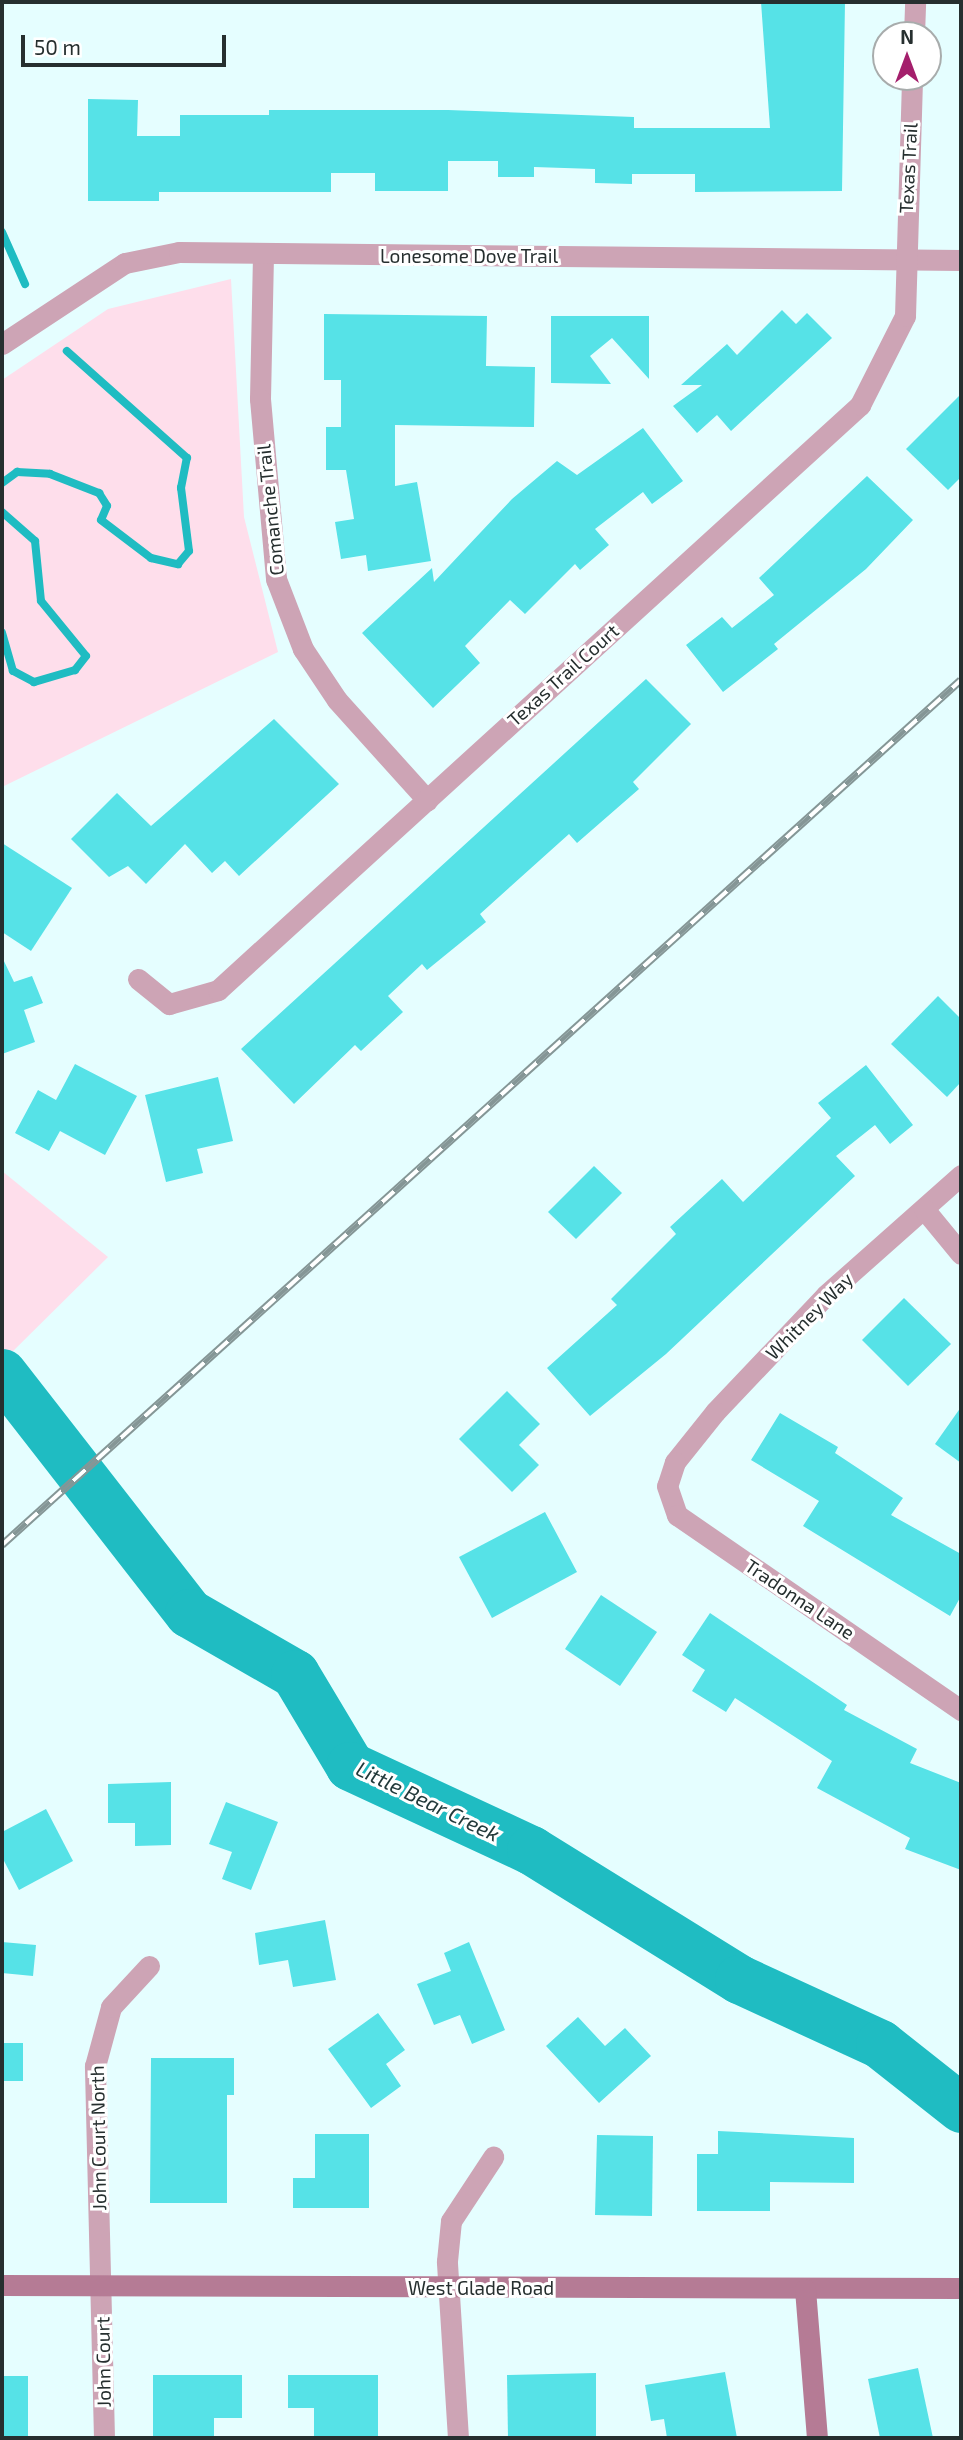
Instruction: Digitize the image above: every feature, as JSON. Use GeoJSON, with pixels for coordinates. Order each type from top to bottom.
{"type":"FeatureCollection","features":[{"type":"Feature","properties":{"kind":"main road","name":"West Glade Road"},"geometry":{"type":"LineString","coordinates":[[2,2285],[448,2289],[961,2288]]}},
{"type":"Feature","properties":{"kind":"main road"},"geometry":{"type":"LineString","coordinates":[[804,2289],[817,2438]]}},
{"type":"Feature","properties":{"kind":"street"},"geometry":{"type":"LineString","coordinates":[[914,21],[915,2]]}},
{"type":"Feature","properties":{"kind":"street","name":"Texas Trail"},"geometry":{"type":"LineString","coordinates":[[904,260],[911,91]]}},
{"type":"Feature","properties":{"kind":"street","name":"Lonesome Dove Trail"},"geometry":{"type":"LineString","coordinates":[[2,344],[125,263],[179,252],[961,261]]}},
{"type":"Feature","properties":{"kind":"street","name":"Comanche Trail"},"geometry":{"type":"LineString","coordinates":[[263,255],[260,399],[276,579],[303,649],[337,701],[427,800]]}},
{"type":"Feature","properties":{"kind":"street","name":"Texas Trail Court"},"geometry":{"type":"LineString","coordinates":[[138,979],[169,1004],[218,990],[860,405],[891,356],[905,316],[904,260]]}},
{"type":"Feature","properties":{"kind":"street","name":"Whitney Way"},"geometry":{"type":"LineString","coordinates":[[672,1470],[715,1412],[826,1295],[961,1175]]}},
{"type":"Feature","properties":{"kind":"street"},"geometry":{"type":"LineString","coordinates":[[924,1209],[961,1254]]}},
{"type":"Feature","properties":{"kind":"street","name":"Tradonna Lane"},"geometry":{"type":"LineString","coordinates":[[672,1470],[668,1502],[677,1515],[961,1710]]}},
{"type":"Feature","properties":{"kind":"street","name":"John Court North"},"geometry":{"type":"LineString","coordinates":[[102,2286],[95,2066],[100,2030],[111,2007],[149,1966]]}},
{"type":"Feature","properties":{"kind":"street"},"geometry":{"type":"LineString","coordinates":[[457,2438],[448,2289],[451,2221],[493,2157]]}},
{"type":"Feature","properties":{"kind":"street","name":"John Court"},"geometry":{"type":"LineString","coordinates":[[102,2286],[104,2438]]}},
{"type":"Feature","properties":{"kind":"shaded area"},"geometry":{"type":"Polygon","coordinates":[[[231,279],[244,517],[278,652],[2,787],[2,380],[108,309],[231,279]]]}},
{"type":"Feature","properties":{"kind":"shaded area"},"geometry":{"type":"Polygon","coordinates":[[[2,1171],[108,1257],[2,1362],[2,1171]]]}},
{"type":"Feature","properties":{"kind":"building"},"geometry":{"type":"Polygon","coordinates":[[[761,2],[845,2],[842,191],[695,192],[695,174],[632,174],[632,184],[595,183],[595,169],[534,167],[534,177],[498,177],[498,161],[448,161],[448,191],[375,191],[375,173],[331,173],[331,192],[159,192],[159,201],[88,201],[88,99],[138,100],[137,136],[180,136],[180,115],[269,115],[269,110],[448,110],[634,117],[634,128],[770,128],[761,2]]]}},
{"type":"Feature","properties":{"kind":"building"},"geometry":{"type":"Polygon","coordinates":[[[782,310],[796,324],[807,313],[832,338],[731,431],[717,415],[697,433],[673,406],[702,385],[681,385],[727,344],[737,355],[782,310]]]}},
{"type":"Feature","properties":{"kind":"building"},"geometry":{"type":"Polygon","coordinates":[[[324,314],[487,316],[486,366],[535,367],[534,427],[395,425],[395,486],[417,482],[431,561],[368,571],[366,555],[341,559],[335,522],[354,519],[346,470],[326,470],[326,427],[341,427],[341,380],[324,380],[324,314]]]}},
{"type":"Feature","properties":{"kind":"building"},"geometry":{"type":"Polygon","coordinates":[[[551,316],[649,316],[649,379],[612,338],[590,356],[611,384],[551,383],[551,316]]]}},
{"type":"Feature","properties":{"kind":"building"},"geometry":{"type":"Polygon","coordinates":[[[961,394],[961,477],[948,490],[906,449],[961,394]]]}},
{"type":"Feature","properties":{"kind":"building"},"geometry":{"type":"Polygon","coordinates":[[[643,428],[683,481],[652,504],[643,492],[595,529],[609,545],[580,570],[575,564],[525,614],[510,600],[465,646],[480,663],[433,708],[362,633],[432,568],[434,582],[512,499],[557,461],[577,475],[643,428]]]}},
{"type":"Feature","properties":{"kind":"building"},"geometry":{"type":"Polygon","coordinates":[[[867,476],[913,520],[866,569],[774,644],[778,649],[723,692],[686,645],[722,617],[732,628],[774,595],[759,578],[867,476]]]}},
{"type":"Feature","properties":{"kind":"building"},"geometry":{"type":"Polygon","coordinates":[[[646,679],[691,724],[633,782],[639,789],[577,843],[569,834],[480,914],[486,922],[427,970],[422,964],[388,996],[403,1012],[361,1051],[355,1045],[294,1104],[241,1049],[646,679]]]}},
{"type":"Feature","properties":{"kind":"building"},"geometry":{"type":"Polygon","coordinates":[[[274,719],[339,784],[239,876],[225,861],[212,873],[185,844],[146,884],[128,866],[109,877],[71,839],[117,793],[151,826],[274,719]]]}},
{"type":"Feature","properties":{"kind":"building"},"geometry":{"type":"Polygon","coordinates":[[[2,843],[72,888],[31,951],[2,932],[2,843]]]}},
{"type":"Feature","properties":{"kind":"building"},"geometry":{"type":"Polygon","coordinates":[[[2,957],[14,982],[32,976],[43,1003],[24,1010],[35,1042],[2,1054],[2,957]]]}},
{"type":"Feature","properties":{"kind":"building"},"geometry":{"type":"Polygon","coordinates":[[[938,996],[961,1019],[961,1082],[947,1097],[891,1044],[938,996]]]}},
{"type":"Feature","properties":{"kind":"building"},"geometry":{"type":"Polygon","coordinates":[[[75,1064],[137,1096],[105,1155],[60,1131],[49,1151],[15,1133],[38,1090],[56,1100],[75,1064]]]}},
{"type":"Feature","properties":{"kind":"building"},"geometry":{"type":"Polygon","coordinates":[[[866,1065],[913,1125],[890,1144],[875,1125],[836,1156],[855,1176],[666,1354],[590,1416],[547,1368],[617,1305],[611,1299],[676,1234],[670,1227],[722,1179],[743,1202],[831,1118],[818,1103],[866,1065]]]}},
{"type":"Feature","properties":{"kind":"building"},"geometry":{"type":"Polygon","coordinates":[[[218,1077],[233,1141],[197,1149],[203,1173],[166,1182],[145,1095],[218,1077]]]}},
{"type":"Feature","properties":{"kind":"building"},"geometry":{"type":"Polygon","coordinates":[[[594,1166],[622,1193],[576,1239],[548,1212],[594,1166]]]}},
{"type":"Feature","properties":{"kind":"building"},"geometry":{"type":"Polygon","coordinates":[[[904,1298],[951,1344],[908,1386],[862,1340],[904,1298]]]}},
{"type":"Feature","properties":{"kind":"building"},"geometry":{"type":"Polygon","coordinates":[[[507,1391],[540,1424],[519,1445],[539,1465],[512,1492],[459,1439],[507,1391]]]}},
{"type":"Feature","properties":{"kind":"building"},"geometry":{"type":"Polygon","coordinates":[[[961,1407],[961,1463],[935,1444],[961,1407]]]}},
{"type":"Feature","properties":{"kind":"building"},"geometry":{"type":"Polygon","coordinates":[[[780,1413],[838,1447],[835,1453],[903,1498],[891,1515],[961,1554],[961,1596],[950,1616],[803,1526],[819,1501],[751,1460],[780,1413]]]}},
{"type":"Feature","properties":{"kind":"building"},"geometry":{"type":"Polygon","coordinates":[[[545,1512],[577,1572],[492,1618],[459,1557],[545,1512]]]}},
{"type":"Feature","properties":{"kind":"building"},"geometry":{"type":"Polygon","coordinates":[[[601,1595],[657,1632],[620,1686],[565,1649],[601,1595]]]}},
{"type":"Feature","properties":{"kind":"building"},"geometry":{"type":"Polygon","coordinates":[[[710,1613],[847,1705],[844,1710],[917,1749],[910,1763],[961,1783],[961,1870],[905,1849],[910,1838],[817,1788],[832,1761],[735,1698],[726,1712],[692,1691],[705,1670],[682,1655],[710,1613]]]}},
{"type":"Feature","properties":{"kind":"building"},"geometry":{"type":"Polygon","coordinates":[[[171,1782],[171,1845],[135,1846],[135,1823],[108,1823],[108,1784],[171,1782]]]}},
{"type":"Feature","properties":{"kind":"building"},"geometry":{"type":"Polygon","coordinates":[[[226,1802],[278,1822],[251,1890],[222,1879],[232,1852],[209,1844],[226,1802]]]}},
{"type":"Feature","properties":{"kind":"building"},"geometry":{"type":"Polygon","coordinates":[[[46,1809],[73,1861],[19,1890],[2,1857],[2,1832],[46,1809]]]}},
{"type":"Feature","properties":{"kind":"building"},"geometry":{"type":"Polygon","coordinates":[[[325,1920],[336,1980],[293,1987],[288,1960],[259,1965],[255,1933],[325,1920]]]}},
{"type":"Feature","properties":{"kind":"building"},"geometry":{"type":"Polygon","coordinates":[[[2,1942],[36,1945],[33,1976],[2,1973],[2,1942]]]}},
{"type":"Feature","properties":{"kind":"building"},"geometry":{"type":"Polygon","coordinates":[[[469,1942],[505,2030],[472,2044],[460,2015],[434,2025],[417,1984],[451,1971],[444,1953],[469,1942]]]}},
{"type":"Feature","properties":{"kind":"building"},"geometry":{"type":"Polygon","coordinates":[[[378,2013],[405,2050],[386,2064],[401,2086],[371,2108],[328,2049],[378,2013]]]}},
{"type":"Feature","properties":{"kind":"building"},"geometry":{"type":"Polygon","coordinates":[[[578,2017],[605,2046],[625,2028],[651,2056],[599,2103],[546,2046],[578,2017]]]}},
{"type":"Feature","properties":{"kind":"building"},"geometry":{"type":"Polygon","coordinates":[[[2,2043],[23,2043],[23,2081],[2,2081],[2,2043]]]}},
{"type":"Feature","properties":{"kind":"building"},"geometry":{"type":"Polygon","coordinates":[[[151,2058],[234,2058],[234,2095],[227,2095],[227,2203],[150,2203],[151,2058]]]}},
{"type":"Feature","properties":{"kind":"building"},"geometry":{"type":"Polygon","coordinates":[[[718,2131],[854,2138],[854,2183],[770,2182],[770,2211],[697,2211],[697,2154],[718,2154],[718,2131]]]}},
{"type":"Feature","properties":{"kind":"building"},"geometry":{"type":"Polygon","coordinates":[[[315,2134],[369,2134],[369,2208],[293,2208],[293,2178],[315,2178],[315,2134]]]}},
{"type":"Feature","properties":{"kind":"building"},"geometry":{"type":"Polygon","coordinates":[[[597,2135],[653,2136],[652,2216],[595,2215],[597,2135]]]}},
{"type":"Feature","properties":{"kind":"building"},"geometry":{"type":"Polygon","coordinates":[[[918,2368],[933,2438],[880,2438],[868,2379],[918,2368]]]}},
{"type":"Feature","properties":{"kind":"building"},"geometry":{"type":"Polygon","coordinates":[[[725,2372],[737,2438],[667,2438],[664,2419],[651,2421],[645,2385],[725,2372]]]}},
{"type":"Feature","properties":{"kind":"building"},"geometry":{"type":"Polygon","coordinates":[[[596,2373],[596,2438],[508,2438],[507,2375],[596,2373]]]}},
{"type":"Feature","properties":{"kind":"building"},"geometry":{"type":"Polygon","coordinates":[[[153,2375],[242,2375],[242,2418],[214,2418],[214,2438],[153,2438],[153,2375]]]}},
{"type":"Feature","properties":{"kind":"building"},"geometry":{"type":"Polygon","coordinates":[[[288,2375],[378,2375],[378,2438],[314,2438],[314,2408],[288,2408],[288,2375]]]}},
{"type":"Feature","properties":{"kind":"building"},"geometry":{"type":"Polygon","coordinates":[[[2,2376],[28,2376],[28,2438],[2,2438],[2,2376]]]}},
{"type":"Feature","properties":{"kind":"waterway"},"geometry":{"type":"LineString","coordinates":[[2,232],[25,284]]}},
{"type":"Feature","properties":{"kind":"waterway"},"geometry":{"type":"LineString","coordinates":[[2,483],[17,472],[50,474],[99,493],[107,506],[101,520],[151,558],[178,564],[189,551],[181,488],[187,458],[67,351]]}},
{"type":"Feature","properties":{"kind":"waterway"},"geometry":{"type":"LineString","coordinates":[[2,512],[35,541],[41,601],[86,656],[75,670],[34,682],[13,671],[2,633]]}},
{"type":"Feature","properties":{"kind":"waterway","name":"Little Bear Creek"},"geometry":{"type":"LineString","coordinates":[[2,1373],[189,1613],[295,1674],[350,1766],[531,1850],[739,1979],[880,2044],[961,2108]]}},
{"type":"Feature","properties":{"kind":"railway"},"geometry":{"type":"LineString","coordinates":[[2,1545],[961,680]]}}]}
